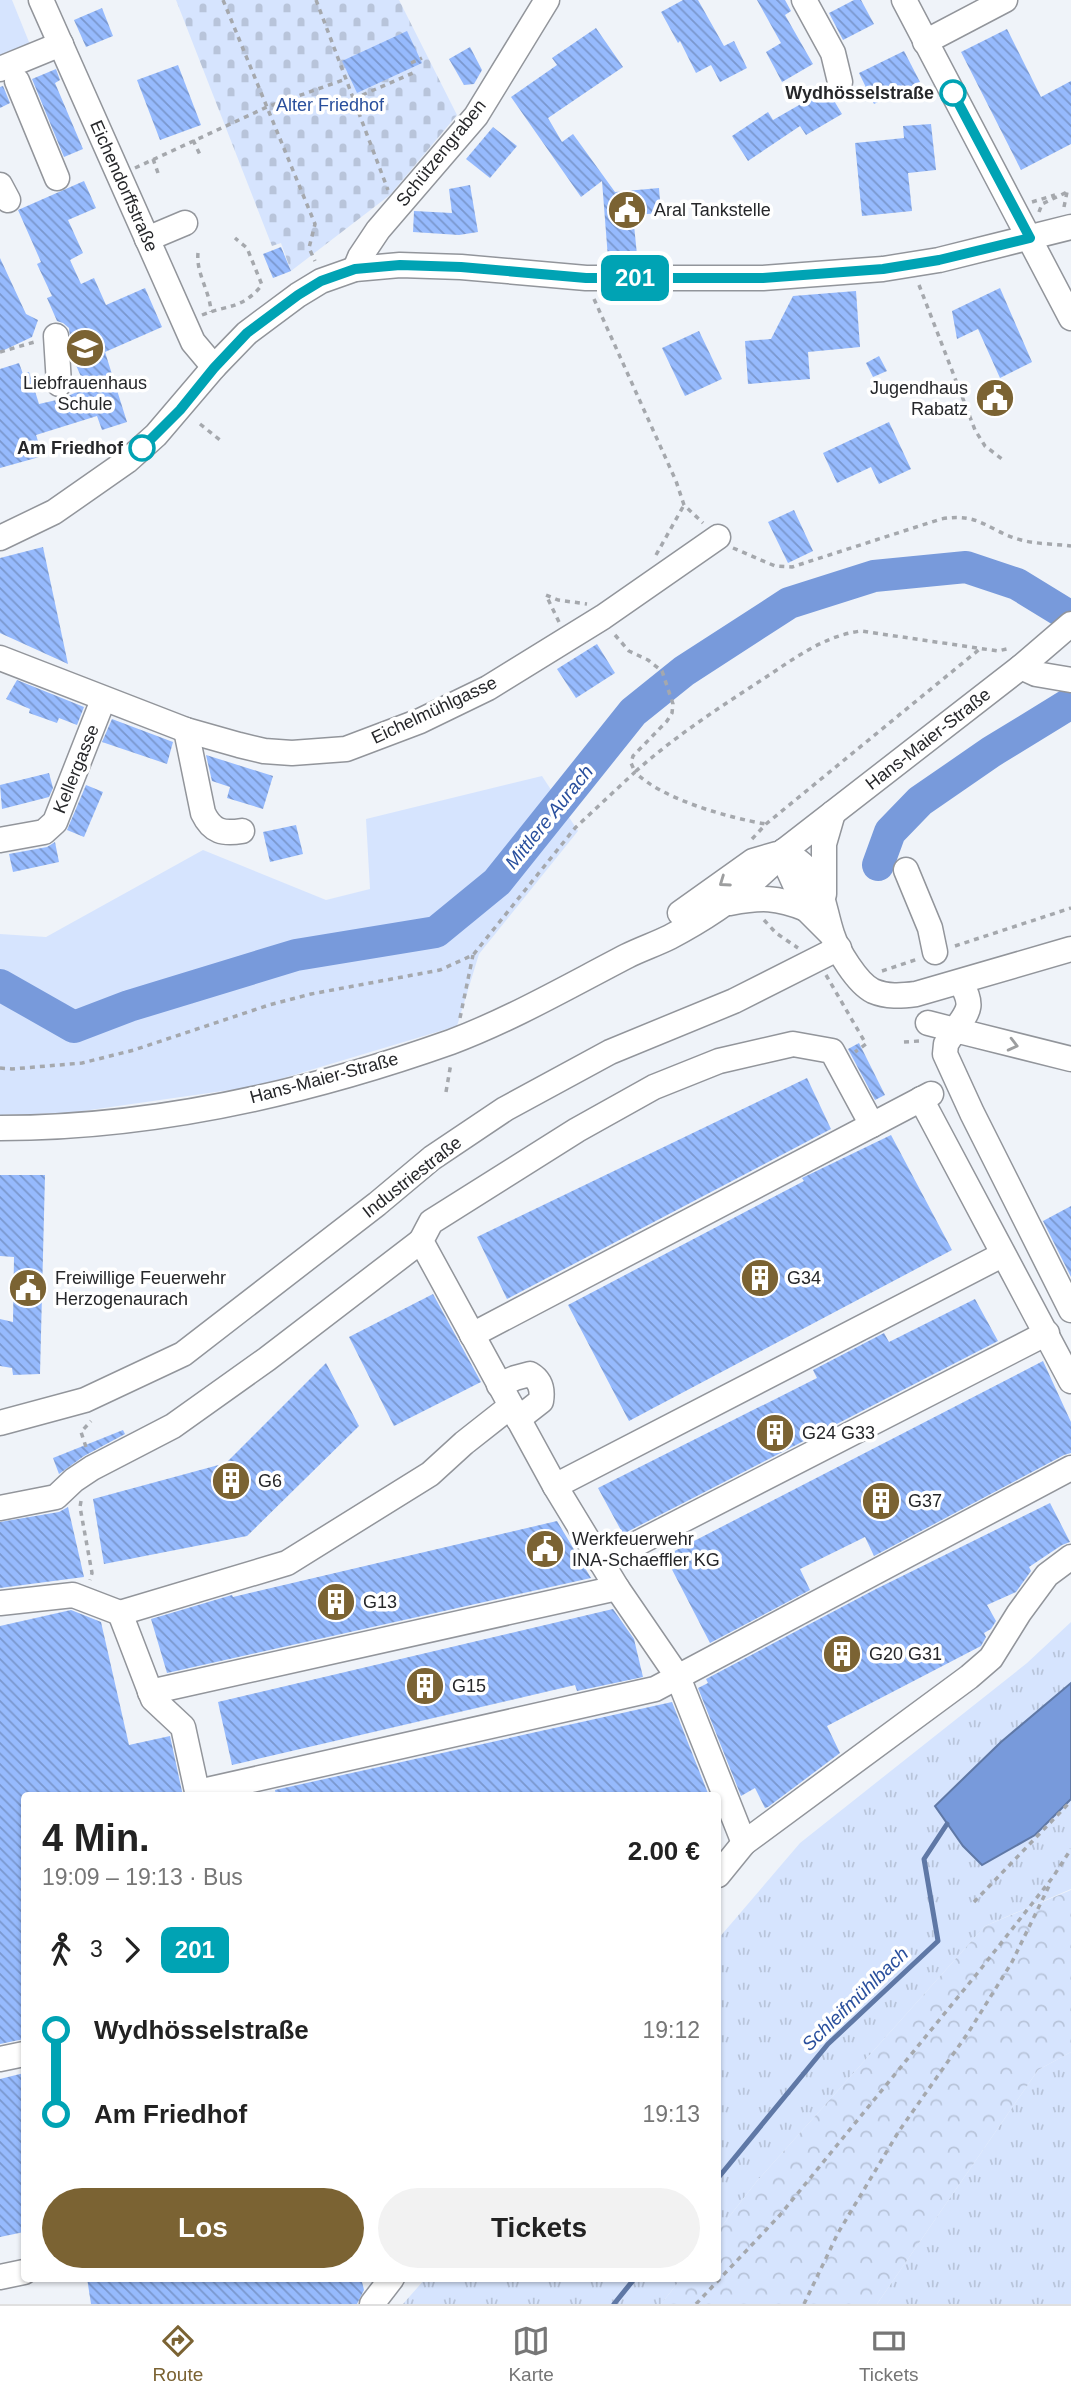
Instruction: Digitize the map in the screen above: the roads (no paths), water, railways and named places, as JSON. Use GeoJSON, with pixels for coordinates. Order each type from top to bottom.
{"type":"FeatureCollection","features":[{"type":"Feature","properties":{"kind":"street","name":"Eichendorffstraße"},"geometry":{"type":"LineString","coordinates":[[41,0],[192,342],[214,368]]}},
{"type":"Feature","properties":{"kind":"street","name":"Schützengraben"},"geometry":{"type":"LineString","coordinates":[[355,269],[366,248],[398,207],[476,116],[547,0]]}},
{"type":"Feature","properties":{"kind":"street"},"geometry":{"type":"LineString","coordinates":[[804,0],[833,53],[840,82]]}},
{"type":"Feature","properties":{"kind":"street"},"geometry":{"type":"LineString","coordinates":[[904,0],[1071,318]]}},
{"type":"Feature","properties":{"kind":"street"},"geometry":{"type":"LineString","coordinates":[[925,41],[1005,0]]}},
{"type":"Feature","properties":{"kind":"street"},"geometry":{"type":"LineString","coordinates":[[57,178],[8,75],[61,44]]}},
{"type":"Feature","properties":{"kind":"street"},"geometry":{"type":"LineString","coordinates":[[147,239],[186,223]]}},
{"type":"Feature","properties":{"kind":"street"},"geometry":{"type":"LineString","coordinates":[[0,538],[54,512],[127,461],[180,410],[247,333],[278,308],[321,281],[355,269],[400,265],[461,267],[586,278],[763,278],[883,269],[939,260],[1071,227]]}},
{"type":"Feature","properties":{"kind":"street"},"geometry":{"type":"LineString","coordinates":[[56,336],[59,384]]}},
{"type":"Feature","properties":{"kind":"street","name":"Eichelmühlgasse"},"geometry":{"type":"LineString","coordinates":[[0,658],[186,730],[264,751],[292,753],[346,749],[421,721],[488,688],[568,640],[718,537]]}},
{"type":"Feature","properties":{"kind":"street","name":"Hans-Maier-Straße"},"geometry":{"type":"LineString","coordinates":[[0,1128],[55,1128],[202,1110],[329,1080],[453,1041],[568,989],[628,956],[671,937],[762,875],[784,851],[1021,667],[1071,624]]}},
{"type":"Feature","properties":{"kind":"street"},"geometry":{"type":"LineString","coordinates":[[1021,667],[1036,674],[1071,680]]}},
{"type":"Feature","properties":{"kind":"street","name":"Kellergasse"},"geometry":{"type":"LineString","coordinates":[[0,840],[44,832],[55,822],[103,700]]}},
{"type":"Feature","properties":{"kind":"street"},"geometry":{"type":"LineString","coordinates":[[186,730],[203,813],[216,830],[226,833],[242,831]]}},
{"type":"Feature","properties":{"kind":"street"},"geometry":{"type":"LineString","coordinates":[[816,907],[824,844],[833,813]]}},
{"type":"Feature","properties":{"kind":"street"},"geometry":{"type":"LineString","coordinates":[[784,851],[810,874],[816,907],[847,963],[864,985],[884,995],[916,994],[961,983],[1071,949]]}},
{"type":"Feature","properties":{"kind":"street","name":"Hans-Maier-Straße"},"geometry":{"type":"LineString","coordinates":[[628,956],[663,925],[753,861],[784,851]]}},
{"type":"Feature","properties":{"kind":"street"},"geometry":{"type":"LineString","coordinates":[[906,870],[930,928],[935,952]]}},
{"type":"Feature","properties":{"kind":"street"},"geometry":{"type":"LineString","coordinates":[[722,904],[772,898],[816,907]]}},
{"type":"Feature","properties":{"kind":"street","name":"Industriestraße"},"geometry":{"type":"LineString","coordinates":[[0,1423],[85,1400],[183,1354],[377,1204],[432,1158],[505,1109],[610,1052],[734,1000],[820,974],[835,941]]}},
{"type":"Feature","properties":{"kind":"street"},"geometry":{"type":"LineString","coordinates":[[961,983],[970,1000],[970,1008],[946,1044],[944,1054],[1071,1310]]}},
{"type":"Feature","properties":{"kind":"street"},"geometry":{"type":"LineString","coordinates":[[928,1023],[1071,1059]]}},
{"type":"Feature","properties":{"kind":"street"},"geometry":{"type":"LineString","coordinates":[[0,1508],[56,1497],[92,1468],[173,1426],[267,1359],[421,1241],[431,1222],[576,1130],[654,1087],[719,1061],[793,1044],[832,1051],[872,1125]]}},
{"type":"Feature","properties":{"kind":"street"},"geometry":{"type":"LineString","coordinates":[[472,1335],[926,1097],[1002,1255],[1071,1381]]}},
{"type":"Feature","properties":{"kind":"street"},"geometry":{"type":"LineString","coordinates":[[421,1241],[555,1486],[617,1588],[678,1677],[744,1843]]}},
{"type":"Feature","properties":{"kind":"street"},"geometry":{"type":"LineString","coordinates":[[555,1486],[1002,1255]]}},
{"type":"Feature","properties":{"kind":"street"},"geometry":{"type":"LineString","coordinates":[[601,1562],[1047,1333]]}},
{"type":"Feature","properties":{"kind":"street"},"geometry":{"type":"LineString","coordinates":[[0,1603],[73,1595],[120,1613],[287,1563],[430,1474],[509,1403]]}},
{"type":"Feature","properties":{"kind":"street"},"geometry":{"type":"LineString","coordinates":[[207,1792],[655,1689],[1071,1468]]}},
{"type":"Feature","properties":{"kind":"street"},"geometry":{"type":"LineString","coordinates":[[721,1871],[744,1843],[969,1678],[990,1658],[1047,1575],[1071,1557]]}},
{"type":"Feature","properties":{"kind":"street"},"geometry":{"type":"LineString","coordinates":[[150,1692],[617,1588]]}},
{"type":"Feature","properties":{"kind":"street"},"geometry":{"type":"LineString","coordinates":[[120,1613],[153,1699],[183,1727],[198,1792]]}},
{"type":"Feature","properties":{"kind":"street"},"geometry":{"type":"LineString","coordinates":[[0,2059],[21,2055]]}},
{"type":"Feature","properties":{"kind":"street"},"geometry":{"type":"LineString","coordinates":[[0,2277],[21,2273]]}},
{"type":"Feature","properties":{"kind":"street"},"geometry":{"type":"LineString","coordinates":[[372,2304],[389,2282]]}},
{"type":"Feature","properties":{"kind":"water"},"geometry":{"type":"Polygon","coordinates":[[[1071,1683],[1071,1799],[1035,1835],[982,1865],[963,1846],[935,1806],[1001,1742],[1071,1683]]]}},
{"type":"Feature","properties":{"kind":"waterway","name":"Mittlere Aurach"},"geometry":{"type":"LineString","coordinates":[[0,985],[74,1027],[129,1006],[296,955],[436,932],[497,882],[633,712],[684,671],[789,603],[874,576],[966,567],[1017,584],[1071,617]]}},
{"type":"Feature","properties":{"kind":"waterway","name":"Mittlere Aurach"},"geometry":{"type":"LineString","coordinates":[[878,865],[890,832],[920,801],[991,752],[1071,703]]}},
{"type":"Feature","properties":{"kind":"waterway","name":"Schleifmühlbach"},"geometry":{"type":"LineString","coordinates":[[721,2174],[828,2044],[938,1941],[924,1859],[947,1824]]}},
{"type":"Feature","properties":{"kind":"waterway","name":"Schleifmühlbach"},"geometry":{"type":"LineString","coordinates":[[614,2304],[632,2282]]}},
{"type":"Feature","properties":{"kind":"place","name":"Wydhösselstraße"},"geometry":{"type":"Point","coordinates":[953,93]}},
{"type":"Feature","properties":{"kind":"place","name":"Aral Tankstelle"},"geometry":{"type":"Point","coordinates":[627,210]}},
{"type":"Feature","properties":{"kind":"place","name":"Liebfrauenhaus Schule"},"geometry":{"type":"Point","coordinates":[85,348]}},
{"type":"Feature","properties":{"kind":"place","name":"Jugendhaus Rabatz"},"geometry":{"type":"Point","coordinates":[995,398]}},
{"type":"Feature","properties":{"kind":"place","name":"Am Friedhof"},"geometry":{"type":"Point","coordinates":[142,448]}},
{"type":"Feature","properties":{"kind":"place","name":"G34"},"geometry":{"type":"Point","coordinates":[760,1278]}},
{"type":"Feature","properties":{"kind":"place","name":"Freiwillige Feuerwehr Herzogenaurach"},"geometry":{"type":"Point","coordinates":[28,1288]}},
{"type":"Feature","properties":{"kind":"place","name":"G24 G33"},"geometry":{"type":"Point","coordinates":[775,1433]}},
{"type":"Feature","properties":{"kind":"place","name":"G6"},"geometry":{"type":"Point","coordinates":[231,1481]}},
{"type":"Feature","properties":{"kind":"place","name":"G37"},"geometry":{"type":"Point","coordinates":[881,1501]}},
{"type":"Feature","properties":{"kind":"place","name":"Werkfeuerwehr INA-Schaeffler KG"},"geometry":{"type":"Point","coordinates":[545,1549]}},
{"type":"Feature","properties":{"kind":"place","name":"G13"},"geometry":{"type":"Point","coordinates":[336,1602]}},
{"type":"Feature","properties":{"kind":"place","name":"G20 G31"},"geometry":{"type":"Point","coordinates":[842,1654]}},
{"type":"Feature","properties":{"kind":"place","name":"G15"},"geometry":{"type":"Point","coordinates":[425,1686]}},
{"type":"Feature","properties":{"kind":"park label","name":"Alter Friedhof"},"geometry":{"type":"Point","coordinates":[330,105]}}]}
